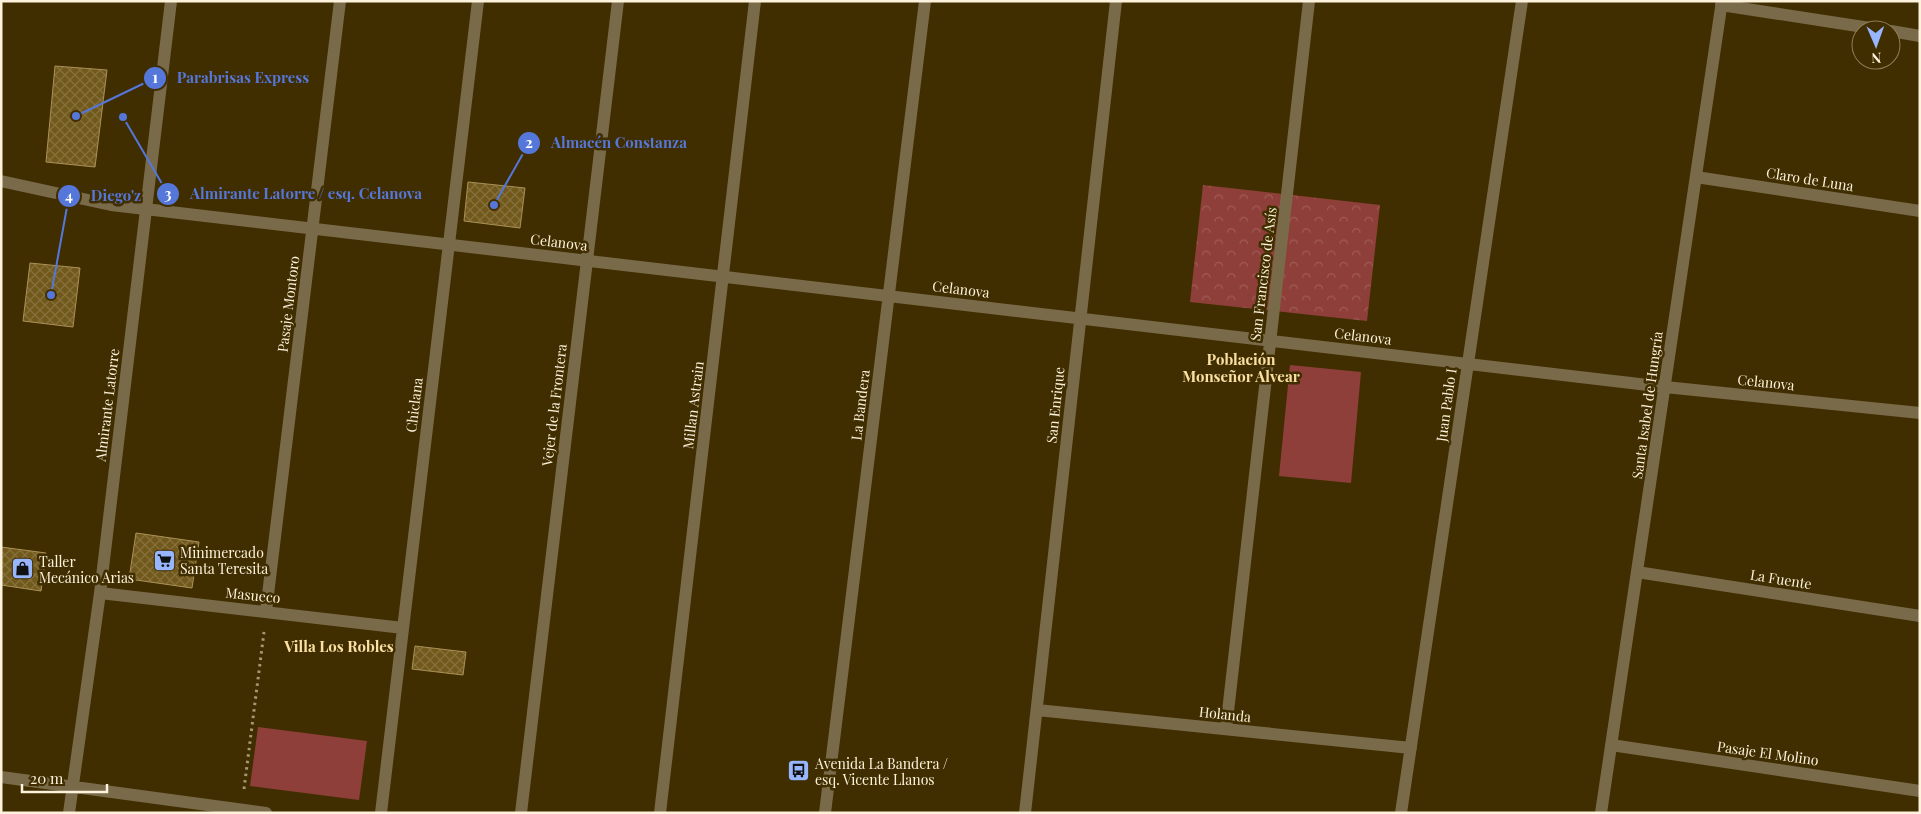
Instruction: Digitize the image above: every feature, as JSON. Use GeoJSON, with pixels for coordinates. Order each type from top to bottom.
{"type":"FeatureCollection","features":[{"type":"Feature","properties":{"kind":"street","name":"Almirante Latorre"},"geometry":{"type":"LineString","coordinates":[[70,813],[100,593],[171,1]]}},
{"type":"Feature","properties":{"kind":"street","name":"Pasaje Montoro"},"geometry":{"type":"LineString","coordinates":[[266,611],[340,1]]}},
{"type":"Feature","properties":{"kind":"street","name":"Chiclana"},"geometry":{"type":"LineString","coordinates":[[381,813],[478,1]]}},
{"type":"Feature","properties":{"kind":"street","name":"Vejer de la Frontera"},"geometry":{"type":"LineString","coordinates":[[521,813],[618,1]]}},
{"type":"Feature","properties":{"kind":"street","name":"Millan Astrain"},"geometry":{"type":"LineString","coordinates":[[660,813],[755,1]]}},
{"type":"Feature","properties":{"kind":"street","name":"La Bandera"},"geometry":{"type":"LineString","coordinates":[[825,813],[925,1]]}},
{"type":"Feature","properties":{"kind":"street","name":"San Enrique"},"geometry":{"type":"LineString","coordinates":[[1025,813],[1116,1]]}},
{"type":"Feature","properties":{"kind":"street","name":"San Francisco de Asís"},"geometry":{"type":"LineString","coordinates":[[1226,729],[1310,1]]}},
{"type":"Feature","properties":{"kind":"street","name":"Juan Pablo I"},"geometry":{"type":"LineString","coordinates":[[1401,813],[1522,1]]}},
{"type":"Feature","properties":{"kind":"street"},"geometry":{"type":"LineString","coordinates":[[1722,3],[1851,25]]}},
{"type":"Feature","properties":{"kind":"street","name":"Santa Isabel de Hungría"},"geometry":{"type":"LineString","coordinates":[[1601,813],[1722,3]]}},
{"type":"Feature","properties":{"kind":"street"},"geometry":{"type":"LineString","coordinates":[[1901,33],[1920,36]]}},
{"type":"Feature","properties":{"kind":"street","name":"Claro de Luna"},"geometry":{"type":"LineString","coordinates":[[1696,177],[1920,211]]}},
{"type":"Feature","properties":{"kind":"street","name":"Celanova"},"geometry":{"type":"LineString","coordinates":[[1,181],[72,197],[146,208],[1468,364],[1920,413]]}},
{"type":"Feature","properties":{"kind":"street","name":"La Fuente"},"geometry":{"type":"LineString","coordinates":[[1637,572],[1920,616]]}},
{"type":"Feature","properties":{"kind":"street","name":"Masueco"},"geometry":{"type":"LineString","coordinates":[[100,593],[403,628]]}},
{"type":"Feature","properties":{"kind":"street","name":"Holanda"},"geometry":{"type":"LineString","coordinates":[[1037,710],[1411,748]]}},
{"type":"Feature","properties":{"kind":"street","name":"Pasaje El Molino"},"geometry":{"type":"LineString","coordinates":[[1611,745],[1920,791]]}},
{"type":"Feature","properties":{"kind":"street"},"geometry":{"type":"LineString","coordinates":[[1,777],[247,812],[266,813]]}},
{"type":"Feature","properties":{"kind":"path"},"geometry":{"type":"LineString","coordinates":[[247,812],[244,790],[266,611]]}},
{"type":"Feature","properties":{"kind":"green space"},"geometry":{"type":"Polygon","coordinates":[[[1203,185],[1380,205],[1367,321],[1190,302],[1203,185]]]}},
{"type":"Feature","properties":{"kind":"green space"},"geometry":{"type":"Polygon","coordinates":[[[1290,365],[1361,372],[1351,483],[1279,476],[1290,365]]]}},
{"type":"Feature","properties":{"kind":"green space"},"geometry":{"type":"Polygon","coordinates":[[[258,727],[367,741],[359,800],[250,786],[258,727]]]}},
{"type":"Feature","properties":{"kind":"building"},"geometry":{"type":"Polygon","coordinates":[[[55,66],[107,70],[95,167],[46,162],[55,66]]]}},
{"type":"Feature","properties":{"kind":"building"},"geometry":{"type":"Polygon","coordinates":[[[468,182],[525,188],[520,228],[464,221],[468,182]]]}},
{"type":"Feature","properties":{"kind":"building"},"geometry":{"type":"Polygon","coordinates":[[[30,263],[80,268],[73,327],[23,321],[30,263]]]}},
{"type":"Feature","properties":{"kind":"building","name":"Minimercado Santa Teresita"},"geometry":{"type":"Polygon","coordinates":[[[136,533],[199,542],[192,588],[129,579],[136,533]]]}},
{"type":"Feature","properties":{"kind":"building","name":"Taller Mecánico Arias"},"geometry":{"type":"Polygon","coordinates":[[[1,547],[46,553],[41,591],[1,585],[1,547]]]}},
{"type":"Feature","properties":{"kind":"building"},"geometry":{"type":"Polygon","coordinates":[[[415,646],[466,652],[463,675],[412,669],[415,646]]]}},
{"type":"Feature","properties":{"kind":"place","name":"Parabrisas Express"},"geometry":{"type":"Point","coordinates":[76,116]}},
{"type":"Feature","properties":{"kind":"place","name":"Almirante Latorre / esq. Celanova"},"geometry":{"type":"Point","coordinates":[123,117]}},
{"type":"Feature","properties":{"kind":"place","name":"Almacén Constanza"},"geometry":{"type":"Point","coordinates":[494,205]}},
{"type":"Feature","properties":{"kind":"place","name":"Diego'z"},"geometry":{"type":"Point","coordinates":[51,295]}},
{"type":"Feature","properties":{"kind":"place","name":"Minimercado Santa Teresita"},"geometry":{"type":"Point","coordinates":[164,560]}},
{"type":"Feature","properties":{"kind":"place","name":"Taller Mecánico Arias"},"geometry":{"type":"Point","coordinates":[23,569]}},
{"type":"Feature","properties":{"kind":"place","name":"Avenida La Bandera / esq. Vicente Llanos"},"geometry":{"type":"Point","coordinates":[799,771]}},
{"type":"Feature","properties":{"kind":"district","name":"Población Monseñor Alvear"},"geometry":{"type":"Point","coordinates":[1241,368]}},
{"type":"Feature","properties":{"kind":"district","name":"Villa Los Robles"},"geometry":{"type":"Point","coordinates":[339,646]}}]}
